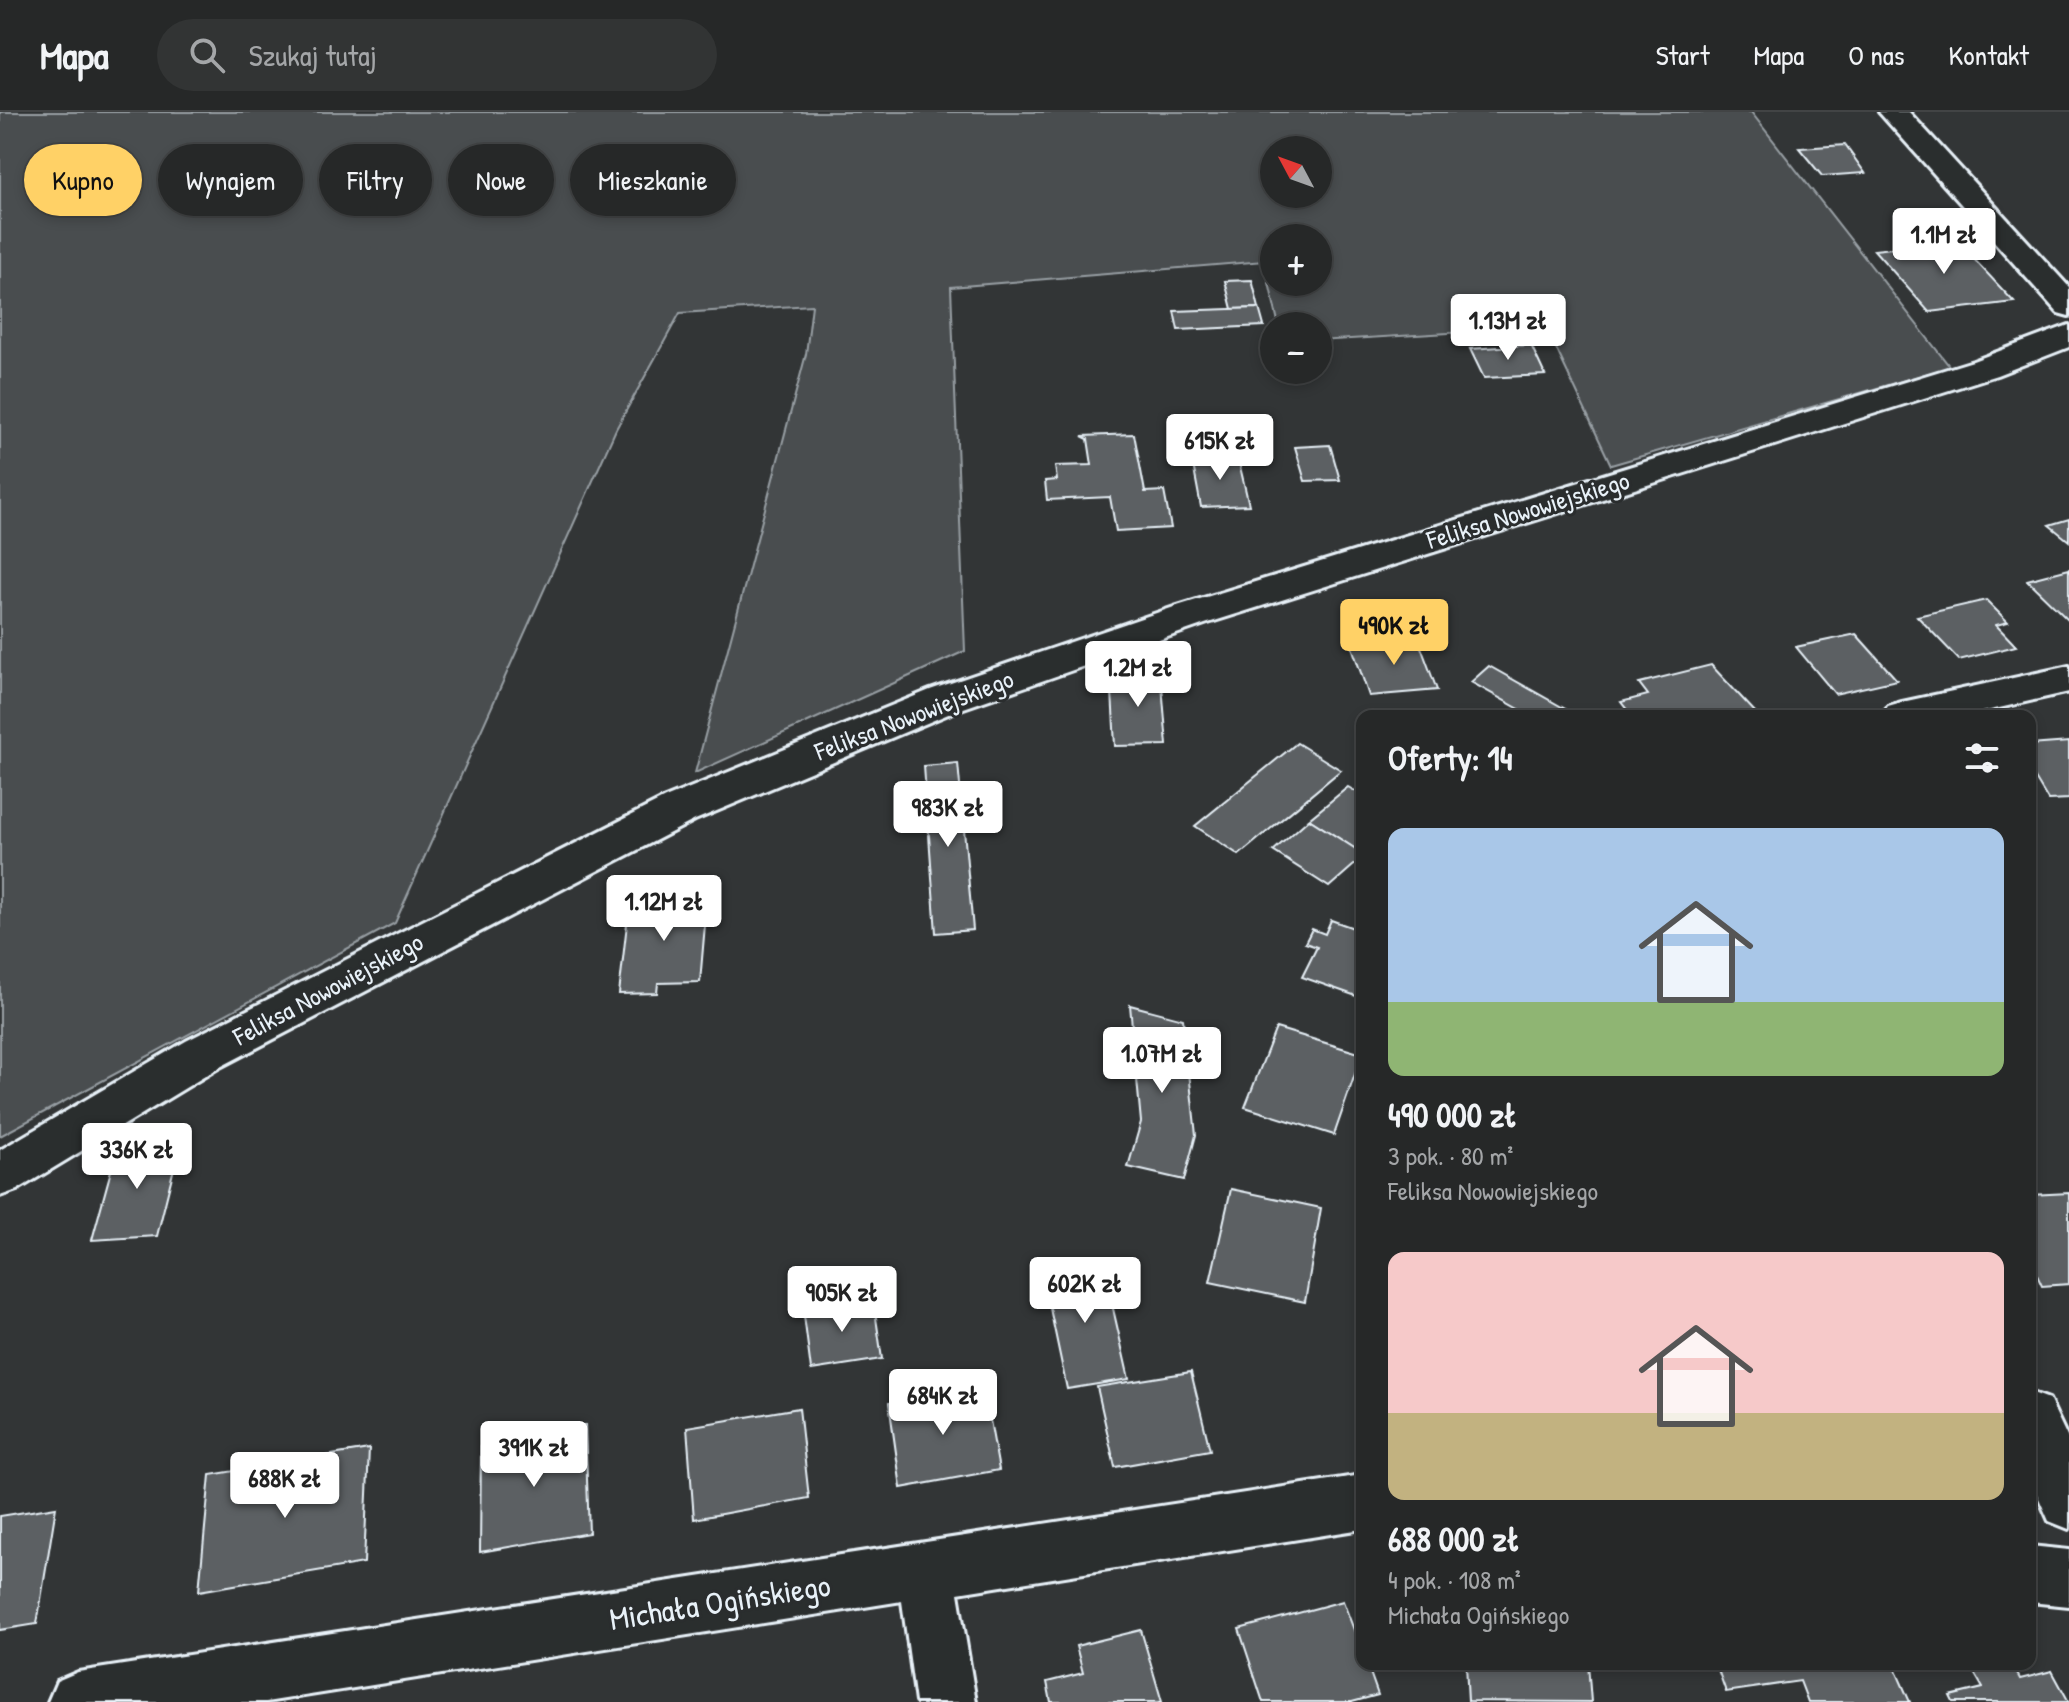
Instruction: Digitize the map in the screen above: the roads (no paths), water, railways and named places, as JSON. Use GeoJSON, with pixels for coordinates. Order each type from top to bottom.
{"type":"FeatureCollection","features":[{"type":"Feature","properties":{"kind":"street"},"geometry":{"type":"LineString","coordinates":[[1893,112],[2069,306]]}},
{"type":"Feature","properties":{"kind":"street","name":"Feliksa Nowowiejskiego"},"geometry":{"type":"LineString","coordinates":[[0,1175],[203,1054],[666,816],[944,700],[1206,611],[1985,368],[2069,335]]}},
{"type":"Feature","properties":{"kind":"street"},"geometry":{"type":"LineString","coordinates":[[1929,710],[2069,679]]}},
{"type":"Feature","properties":{"kind":"street"},"geometry":{"type":"LineString","coordinates":[[2036,1430],[2069,1502]]}},
{"type":"Feature","properties":{"kind":"street","name":"Michała Ogińskiego"},"geometry":{"type":"LineString","coordinates":[[78,1702],[926,1570],[1356,1497]]}},
{"type":"Feature","properties":{"kind":"street"},"geometry":{"type":"LineString","coordinates":[[926,1570],[946,1702]]}},
{"type":"Feature","properties":{"kind":"street"},"geometry":{"type":"LineString","coordinates":[[2036,1575],[2069,1578]]}}]}
